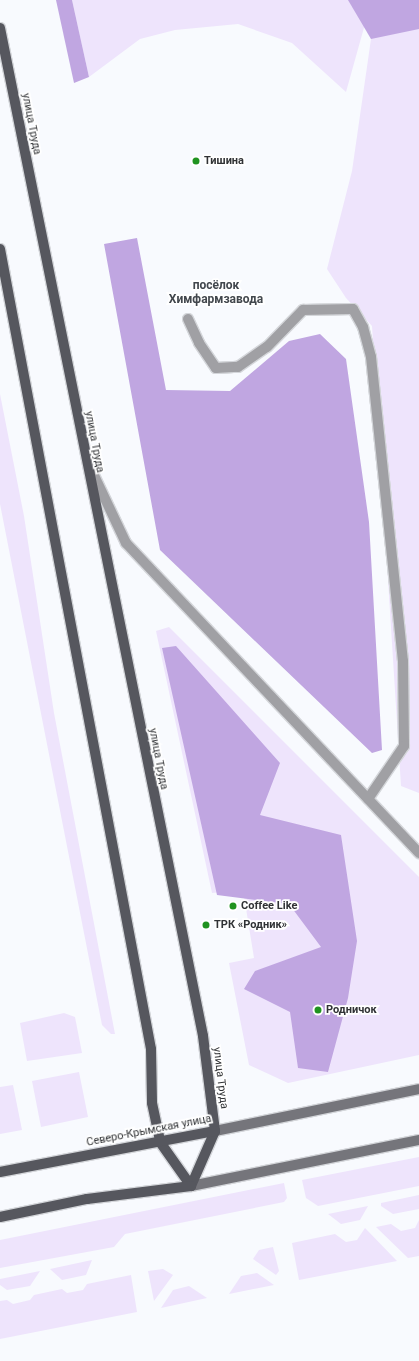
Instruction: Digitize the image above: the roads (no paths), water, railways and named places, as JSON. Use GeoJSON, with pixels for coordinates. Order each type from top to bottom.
{"type":"FeatureCollection","features":[{"type":"Feature","properties":{"kind":"main road","name":"улица Труда"},"geometry":{"type":"LineString","coordinates":[[0,28],[202,1036],[215,1131]]}},
{"type":"Feature","properties":{"kind":"main road"},"geometry":{"type":"LineString","coordinates":[[0,249],[149,1041],[152,1103],[160,1142],[191,1186]]}},
{"type":"Feature","properties":{"kind":"main road"},"geometry":{"type":"LineString","coordinates":[[191,1186],[215,1131]]}},
{"type":"Feature","properties":{"kind":"main road","name":"Северо-Крымская улица"},"geometry":{"type":"LineString","coordinates":[[0,1172],[215,1131]]}},
{"type":"Feature","properties":{"kind":"main road"},"geometry":{"type":"LineString","coordinates":[[0,1217],[87,1199],[191,1186]]}},
{"type":"Feature","properties":{"kind":"street"},"geometry":{"type":"LineString","coordinates":[[188,319],[199,343],[216,368],[238,367],[266,347],[303,310],[353,309],[363,327],[371,357],[404,669],[404,746],[368,799]]}},
{"type":"Feature","properties":{"kind":"street"},"geometry":{"type":"LineString","coordinates":[[85,455],[126,543],[419,853]]}},
{"type":"Feature","properties":{"kind":"street","name":"Северо-Крымская улица"},"geometry":{"type":"LineString","coordinates":[[215,1131],[419,1089]]}},
{"type":"Feature","properties":{"kind":"street"},"geometry":{"type":"LineString","coordinates":[[191,1186],[419,1140]]}},
{"type":"Feature","properties":{"kind":"place","name":"Тишина"},"geometry":{"type":"Point","coordinates":[196,161]}},
{"type":"Feature","properties":{"kind":"place","name":"Coffee Like"},"geometry":{"type":"Point","coordinates":[233,906]}},
{"type":"Feature","properties":{"kind":"place","name":"ТРК «Родник»"},"geometry":{"type":"Point","coordinates":[206,925]}},
{"type":"Feature","properties":{"kind":"place","name":"Родничок"},"geometry":{"type":"Point","coordinates":[318,1010]}},
{"type":"Feature","properties":{"kind":"district","name":"посёлок Химфармзавода"},"geometry":{"type":"Point","coordinates":[216,293]}}]}
